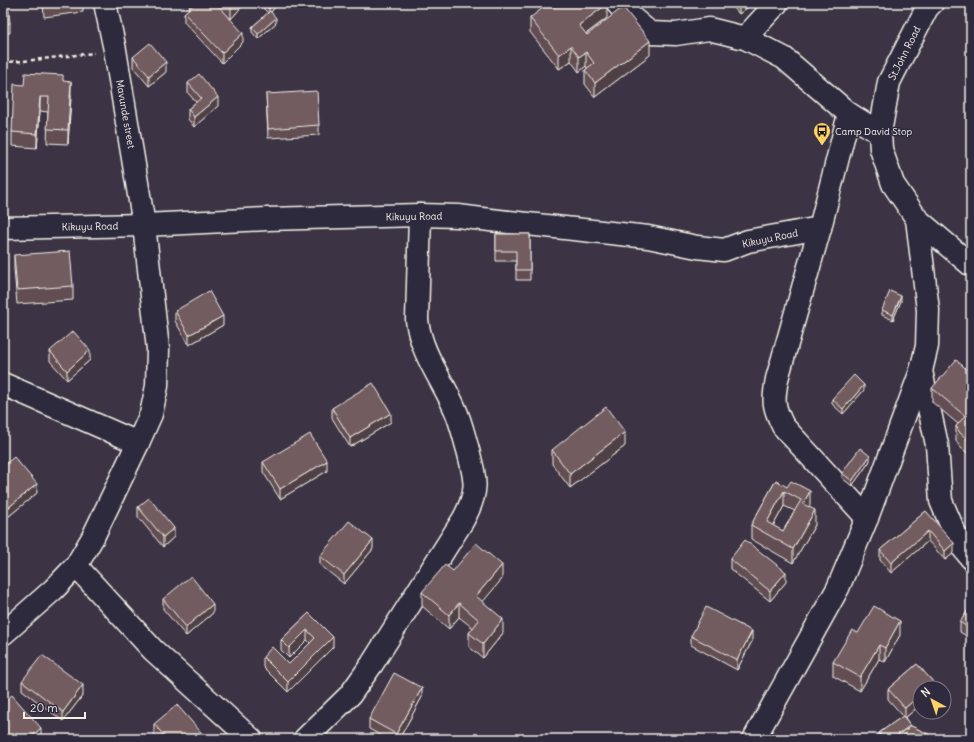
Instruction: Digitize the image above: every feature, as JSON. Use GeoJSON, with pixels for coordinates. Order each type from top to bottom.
{"type":"FeatureCollection","features":[{"type":"Feature","properties":{"kind":"street","name":"Mavunde street"},"geometry":{"type":"LineString","coordinates":[[3,634],[54,589],[76,566],[94,537],[138,443],[151,414],[157,386],[158,349],[144,225],[115,50],[105,3]]}},
{"type":"Feature","properties":{"kind":"street"},"geometry":{"type":"LineString","coordinates":[[617,3],[650,34],[676,34],[709,29],[745,38],[784,58],[849,114],[880,132]]}},
{"type":"Feature","properties":{"kind":"street"},"geometry":{"type":"LineString","coordinates":[[745,38],[777,3]]}},
{"type":"Feature","properties":{"kind":"street","name":"St.John Road"},"geometry":{"type":"LineString","coordinates":[[932,3],[889,82],[880,132],[881,148],[893,184],[917,219],[971,265]]}},
{"type":"Feature","properties":{"kind":"street"},"geometry":{"type":"LineString","coordinates":[[849,114],[820,228],[777,379],[774,398],[776,411],[783,426],[867,518]]}},
{"type":"Feature","properties":{"kind":"street"},"geometry":{"type":"LineString","coordinates":[[305,739],[350,695],[372,664],[464,520],[475,494],[474,475],[459,418],[426,354],[419,332],[417,320],[420,215]]}},
{"type":"Feature","properties":{"kind":"street","name":"Kikuyu Road"},"geometry":{"type":"LineString","coordinates":[[3,228],[144,225],[267,219],[420,215],[458,216],[648,237],[697,247],[724,250],[748,242],[820,228]]}},
{"type":"Feature","properties":{"kind":"street"},"geometry":{"type":"LineString","coordinates":[[754,739],[838,588],[867,518],[921,371],[927,346],[928,310],[917,219]]}},
{"type":"Feature","properties":{"kind":"street"},"geometry":{"type":"LineString","coordinates":[[921,371],[936,444],[941,501],[959,543],[971,558]]}},
{"type":"Feature","properties":{"kind":"street"},"geometry":{"type":"LineString","coordinates":[[3,384],[138,443]]}},
{"type":"Feature","properties":{"kind":"street"},"geometry":{"type":"LineString","coordinates":[[76,566],[153,650],[250,739]]}},
{"type":"Feature","properties":{"kind":"path"},"geometry":{"type":"LineString","coordinates":[[3,62],[24,61],[115,50]]}},
{"type":"Feature","properties":{"kind":"building"},"geometry":{"type":"Polygon","coordinates":[[[3,3],[8,3],[10,23],[3,24],[3,3]]]}},
{"type":"Feature","properties":{"kind":"building"},"geometry":{"type":"Polygon","coordinates":[[[44,3],[75,3],[44,7],[44,3]]]}},
{"type":"Feature","properties":{"kind":"building"},"geometry":{"type":"Polygon","coordinates":[[[195,3],[216,3],[243,33],[222,53],[184,13],[195,3]]]}},
{"type":"Feature","properties":{"kind":"building"},"geometry":{"type":"Polygon","coordinates":[[[263,3],[275,3],[269,9],[263,3]]]}},
{"type":"Feature","properties":{"kind":"building"},"geometry":{"type":"Polygon","coordinates":[[[549,3],[552,3],[555,7],[560,3],[606,3],[607,4],[579,25],[587,35],[623,7],[650,41],[595,83],[585,70],[594,63],[586,52],[579,57],[571,46],[559,55],[530,18],[549,3]]]}},
{"type":"Feature","properties":{"kind":"building"},"geometry":{"type":"Polygon","coordinates":[[[270,11],[276,18],[258,34],[252,27],[270,11]]]}},
{"type":"Feature","properties":{"kind":"building"},"geometry":{"type":"Polygon","coordinates":[[[150,43],[166,62],[149,76],[133,57],[150,43]]]}},
{"type":"Feature","properties":{"kind":"building"},"geometry":{"type":"Polygon","coordinates":[[[25,73],[63,75],[63,81],[71,82],[68,130],[47,129],[49,97],[40,97],[37,134],[12,132],[14,84],[24,85],[25,73]]]}},
{"type":"Feature","properties":{"kind":"building"},"geometry":{"type":"Polygon","coordinates":[[[199,74],[218,97],[194,117],[188,109],[201,98],[188,83],[199,74]]]}},
{"type":"Feature","properties":{"kind":"building"},"geometry":{"type":"Polygon","coordinates":[[[317,91],[319,125],[268,129],[266,94],[317,91]]]}},
{"type":"Feature","properties":{"kind":"building"},"geometry":{"type":"Polygon","coordinates":[[[496,234],[530,234],[530,270],[516,270],[516,251],[496,251],[496,234]]]}},
{"type":"Feature","properties":{"kind":"building"},"geometry":{"type":"Polygon","coordinates":[[[70,251],[73,286],[17,290],[14,255],[70,251]]]}},
{"type":"Feature","properties":{"kind":"building"},"geometry":{"type":"Polygon","coordinates":[[[209,291],[223,316],[189,335],[175,311],[209,291]]]}},
{"type":"Feature","properties":{"kind":"building"},"geometry":{"type":"Polygon","coordinates":[[[890,291],[901,296],[893,315],[882,310],[890,291]]]}},
{"type":"Feature","properties":{"kind":"building"},"geometry":{"type":"Polygon","coordinates":[[[73,331],[90,350],[67,371],[50,351],[73,331]]]}},
{"type":"Feature","properties":{"kind":"building"},"geometry":{"type":"Polygon","coordinates":[[[956,360],[971,373],[971,442],[960,433],[956,426],[965,416],[932,388],[956,360]]]}},
{"type":"Feature","properties":{"kind":"building"},"geometry":{"type":"Polygon","coordinates":[[[854,375],[864,385],[843,409],[832,399],[854,375]]]}},
{"type":"Feature","properties":{"kind":"building"},"geometry":{"type":"Polygon","coordinates":[[[373,383],[391,413],[350,438],[332,408],[373,383]]]}},
{"type":"Feature","properties":{"kind":"building"},"geometry":{"type":"Polygon","coordinates":[[[606,407],[625,432],[570,474],[552,450],[606,407]]]}},
{"type":"Feature","properties":{"kind":"building"},"geometry":{"type":"Polygon","coordinates":[[[310,434],[327,461],[280,489],[263,462],[310,434]]]}},
{"type":"Feature","properties":{"kind":"building"},"geometry":{"type":"Polygon","coordinates":[[[860,448],[870,456],[852,481],[842,473],[860,448]]]}},
{"type":"Feature","properties":{"kind":"building"},"geometry":{"type":"Polygon","coordinates":[[[14,457],[37,484],[3,512],[3,480],[7,477],[3,472],[3,466],[14,457]]]}},
{"type":"Feature","properties":{"kind":"building"},"geometry":{"type":"Polygon","coordinates":[[[776,480],[787,487],[791,481],[810,491],[803,504],[815,510],[793,549],[751,525],[776,480]],[[784,491],[767,522],[783,531],[801,500],[784,491]]]}},
{"type":"Feature","properties":{"kind":"building"},"geometry":{"type":"Polygon","coordinates":[[[149,498],[174,528],[163,537],[138,507],[149,498]]]}},
{"type":"Feature","properties":{"kind":"building"},"geometry":{"type":"Polygon","coordinates":[[[926,511],[954,543],[945,551],[928,531],[891,563],[880,550],[926,511]]]}},
{"type":"Feature","properties":{"kind":"building"},"geometry":{"type":"Polygon","coordinates":[[[349,521],[373,540],[344,575],[320,556],[349,521]]]}},
{"type":"Feature","properties":{"kind":"building"},"geometry":{"type":"Polygon","coordinates":[[[745,540],[786,572],[770,591],[730,559],[745,540]]]}},
{"type":"Feature","properties":{"kind":"building"},"geometry":{"type":"Polygon","coordinates":[[[476,543],[502,565],[476,596],[503,619],[483,644],[469,633],[479,620],[459,603],[449,615],[422,592],[445,565],[453,571],[476,543]]]}},
{"type":"Feature","properties":{"kind":"building"},"geometry":{"type":"Polygon","coordinates":[[[191,576],[213,604],[186,627],[163,599],[191,576]]]}},
{"type":"Feature","properties":{"kind":"building"},"geometry":{"type":"Polygon","coordinates":[[[874,606],[900,621],[885,648],[879,645],[860,677],[833,662],[852,630],[858,633],[874,606]]]}},
{"type":"Feature","properties":{"kind":"building"},"geometry":{"type":"Polygon","coordinates":[[[971,606],[971,630],[960,622],[971,606]]]}},
{"type":"Feature","properties":{"kind":"building"},"geometry":{"type":"Polygon","coordinates":[[[706,607],[752,631],[737,660],[691,636],[706,607]]]}},
{"type":"Feature","properties":{"kind":"building"},"geometry":{"type":"Polygon","coordinates":[[[309,613],[333,637],[288,682],[263,657],[272,647],[289,664],[315,638],[307,630],[289,648],[281,640],[309,613]]]}},
{"type":"Feature","properties":{"kind":"building"},"geometry":{"type":"Polygon","coordinates":[[[42,655],[83,685],[63,712],[22,681],[42,655]]]}},
{"type":"Feature","properties":{"kind":"building"},"geometry":{"type":"Polygon","coordinates":[[[917,664],[931,680],[912,680],[912,702],[905,708],[888,689],[917,664]]]}},
{"type":"Feature","properties":{"kind":"building"},"geometry":{"type":"Polygon","coordinates":[[[394,673],[422,688],[396,734],[369,719],[394,673]]]}},
{"type":"Feature","properties":{"kind":"building"},"geometry":{"type":"Polygon","coordinates":[[[12,695],[41,728],[29,739],[3,739],[3,703],[12,695]]]}},
{"type":"Feature","properties":{"kind":"building"},"geometry":{"type":"Polygon","coordinates":[[[177,705],[207,739],[167,739],[154,724],[177,705]]]}},
{"type":"Feature","properties":{"kind":"building"},"geometry":{"type":"Polygon","coordinates":[[[903,716],[911,726],[909,725],[892,739],[884,739],[879,733],[903,716]]]}},
{"type":"Feature","properties":{"kind":"building"},"geometry":{"type":"Polygon","coordinates":[[[909,725],[939,739],[903,739],[909,725]]]}},
{"type":"Feature","properties":{"kind":"building"},"geometry":{"type":"Polygon","coordinates":[[[626,735],[630,739],[622,739],[626,735]]]}},
{"type":"Feature","properties":{"kind":"place","name":"Camp David Stop"},"geometry":{"type":"Point","coordinates":[822,146]}}]}
